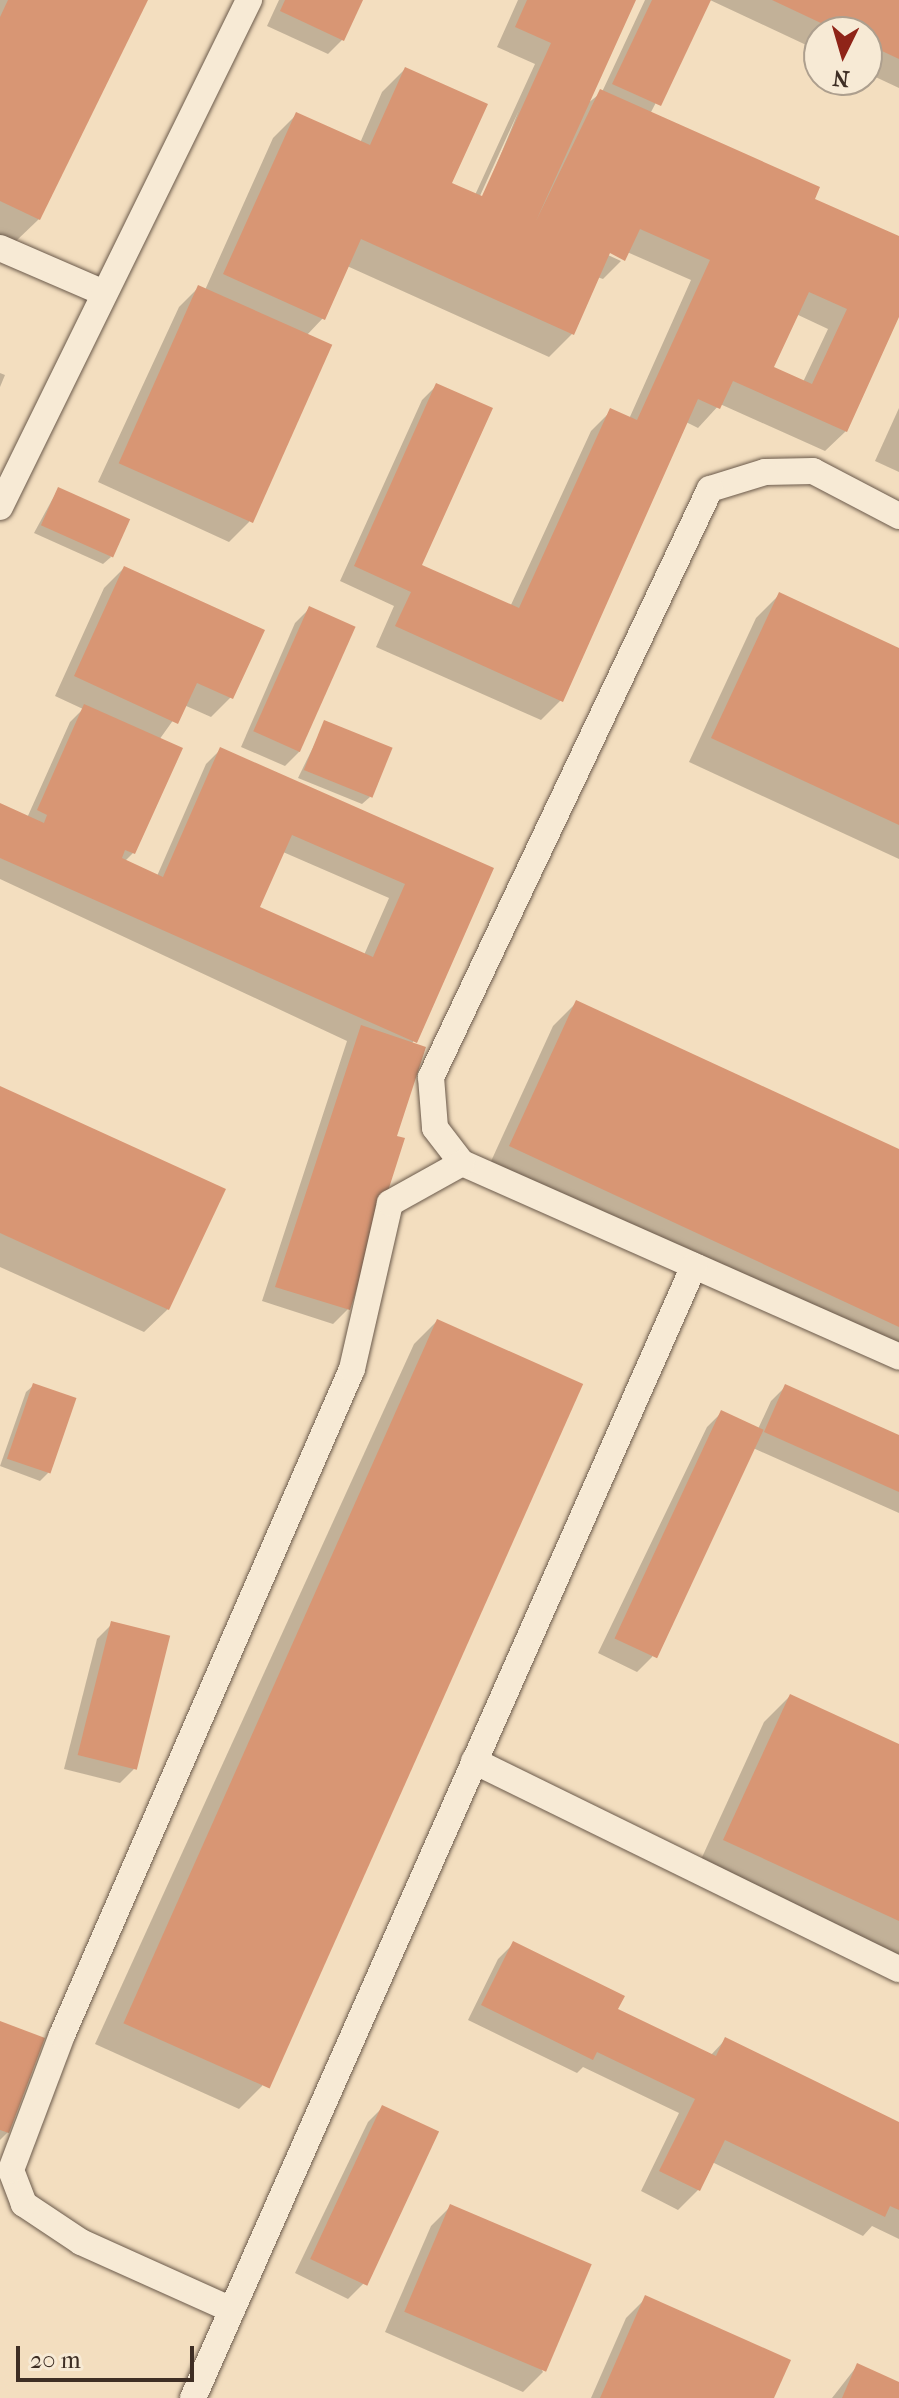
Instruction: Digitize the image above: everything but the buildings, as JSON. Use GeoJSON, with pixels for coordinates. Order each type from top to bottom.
{"type":"FeatureCollection","features":[{"type":"Feature","properties":{"kind":"lane"},"geometry":{"type":"LineString","coordinates":[[0,507],[249,0]]}},
{"type":"Feature","properties":{"kind":"lane"},"geometry":{"type":"LineString","coordinates":[[0,248],[104,293]]}},
{"type":"Feature","properties":{"kind":"lane"},"geometry":{"type":"LineString","coordinates":[[899,516],[813,471],[765,472],[710,489],[431,1077],[435,1128],[462,1163],[899,1357]]}},
{"type":"Feature","properties":{"kind":"lane"},"geometry":{"type":"LineString","coordinates":[[232,2310],[81,2242],[24,2204],[11,2170],[62,2035],[352,1369],[390,1203],[462,1163]]}},
{"type":"Feature","properties":{"kind":"lane"},"geometry":{"type":"LineString","coordinates":[[193,2398],[694,1266]]}},
{"type":"Feature","properties":{"kind":"lane"},"geometry":{"type":"LineString","coordinates":[[474,1761],[899,1969]]}}]}
